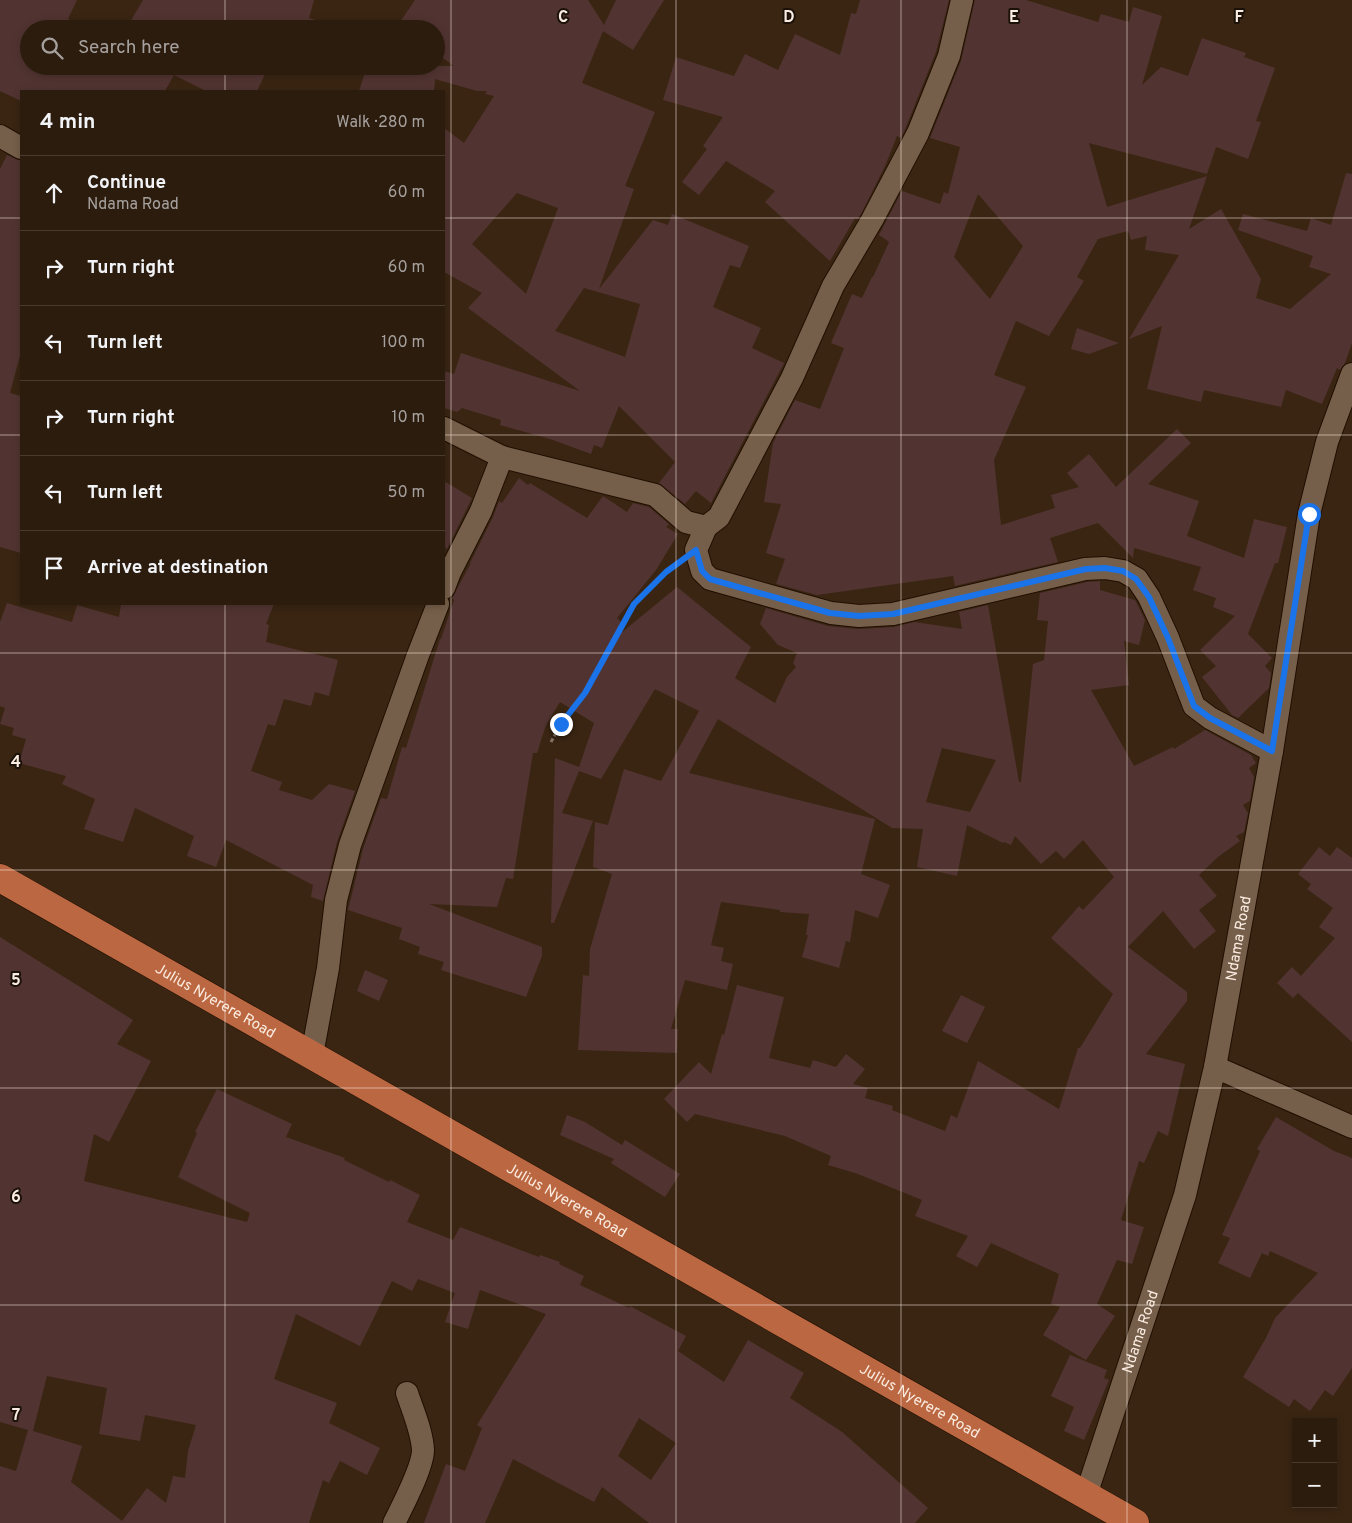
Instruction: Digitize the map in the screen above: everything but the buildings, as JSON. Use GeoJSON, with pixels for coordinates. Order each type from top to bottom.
{"type":"FeatureCollection","features":[{"type":"Feature","properties":{"kind":"highway","name":"Julius Nyerere Road"},"geometry":{"type":"LineString","coordinates":[[0,878],[1136,1523]]}},
{"type":"Feature","properties":{"kind":"street"},"geometry":{"type":"LineString","coordinates":[[962,0],[949,56],[918,133],[872,220],[834,286],[792,378],[719,517],[706,527],[696,550],[702,571],[710,579],[830,613],[859,616],[893,614],[1086,569],[1105,568],[1123,571],[1136,579],[1149,597],[1168,638],[1194,706],[1210,718],[1272,751]]}},
{"type":"Feature","properties":{"kind":"street"},"geometry":{"type":"LineString","coordinates":[[0,136],[20,147]]}},
{"type":"Feature","properties":{"kind":"street","name":"Ndama Road"},"geometry":{"type":"LineString","coordinates":[[1086,1495],[1184,1195],[1215,1067],[1272,751],[1309,514],[1327,442],[1352,374]]}},
{"type":"Feature","properties":{"kind":"street"},"geometry":{"type":"LineString","coordinates":[[445,428],[502,457],[655,496],[686,522],[706,527]]}},
{"type":"Feature","properties":{"kind":"street"},"geometry":{"type":"LineString","coordinates":[[445,585],[481,511],[502,457]]}},
{"type":"Feature","properties":{"kind":"street"},"geometry":{"type":"LineString","coordinates":[[312,1055],[328,968],[336,900],[350,845],[438,605]]}},
{"type":"Feature","properties":{"kind":"street"},"geometry":{"type":"LineString","coordinates":[[1215,1067],[1352,1127]]}},
{"type":"Feature","properties":{"kind":"street"},"geometry":{"type":"LineString","coordinates":[[394,1523],[416,1477],[423,1452],[420,1434],[407,1393]]}},
{"type":"Feature","properties":{"kind":"path"},"geometry":{"type":"LineString","coordinates":[[551,742],[561,724],[585,693],[634,604],[666,572],[696,550]]}},
{"type":"Feature","properties":{"kind":"route"},"geometry":{"type":"LineString","coordinates":[[561,724],[585,693],[634,604],[666,572],[696,550],[702,571],[710,579],[830,613],[859,616],[893,614],[1086,569],[1105,568],[1123,571],[1136,579],[1149,597],[1168,638],[1194,706],[1236,734],[1272,751],[1309,514]]}}]}
